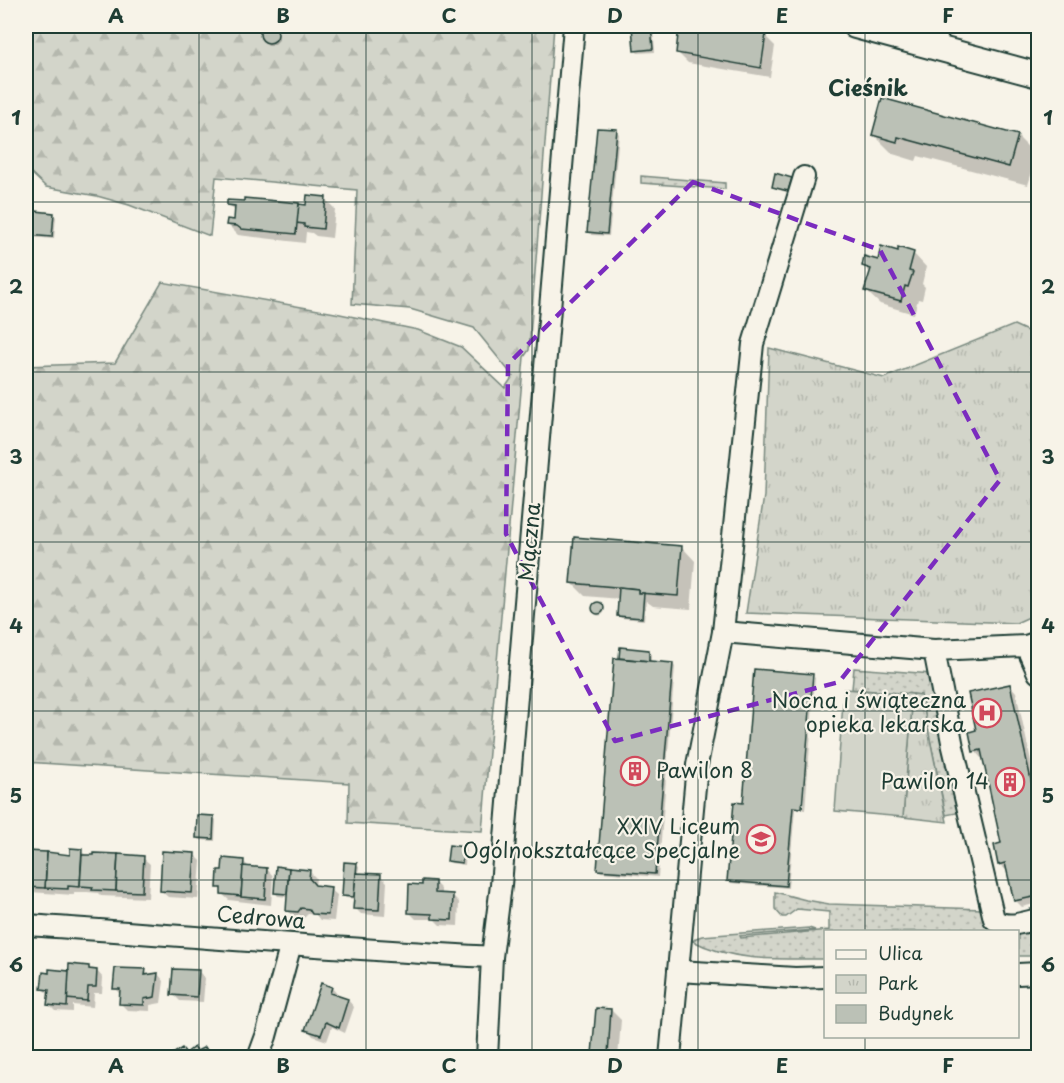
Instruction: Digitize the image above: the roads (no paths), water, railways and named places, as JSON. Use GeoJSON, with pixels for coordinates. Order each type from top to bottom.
{"type":"FeatureCollection","features":[{"type":"Feature","properties":{"kind":"street","name":"Mączna"},"geometry":{"type":"LineString","coordinates":[[487,1058],[492,957],[501,885],[574,26]]}},
{"type":"Feature","properties":{"kind":"street"},"geometry":{"type":"LineString","coordinates":[[855,26],[936,36],[1038,75]]}},
{"type":"Feature","properties":{"kind":"street"},"geometry":{"type":"LineString","coordinates":[[670,1058],[697,765],[723,632],[753,344],[804,177]]}},
{"type":"Feature","properties":{"kind":"street"},"geometry":{"type":"LineString","coordinates":[[723,632],[934,650],[1032,644],[1038,673]]}},
{"type":"Feature","properties":{"kind":"street"},"geometry":{"type":"LineString","coordinates":[[934,650],[953,747],[994,919],[1006,926],[1038,919]]}},
{"type":"Feature","properties":{"kind":"street","name":"Cedrowa"},"geometry":{"type":"LineString","coordinates":[[26,925],[492,957]]}},
{"type":"Feature","properties":{"kind":"street"},"geometry":{"type":"LineString","coordinates":[[258,1058],[291,944]]}},
{"type":"Feature","properties":{"kind":"street"},"geometry":{"type":"LineString","coordinates":[[678,971],[795,978],[824,977]]}},
{"type":"Feature","properties":{"kind":"street"},"geometry":{"type":"LineString","coordinates":[[1019,974],[1038,974]]}},
{"type":"Feature","properties":{"kind":"place","name":"Nocna i świąteczna opieka lekarska"},"geometry":{"type":"Point","coordinates":[987,713]}},
{"type":"Feature","properties":{"kind":"place","name":"Pawilon 8"},"geometry":{"type":"Point","coordinates":[635,771]}},
{"type":"Feature","properties":{"kind":"place","name":"Pawilon 14"},"geometry":{"type":"Point","coordinates":[1010,782]}},
{"type":"Feature","properties":{"kind":"place","name":"XXIV Liceum Ogólnokształcące Specjalne"},"geometry":{"type":"Point","coordinates":[761,839]}},
{"type":"Feature","properties":{"kind":"district","name":"Cieśnik"},"geometry":{"type":"Point","coordinates":[868,88]}}]}
